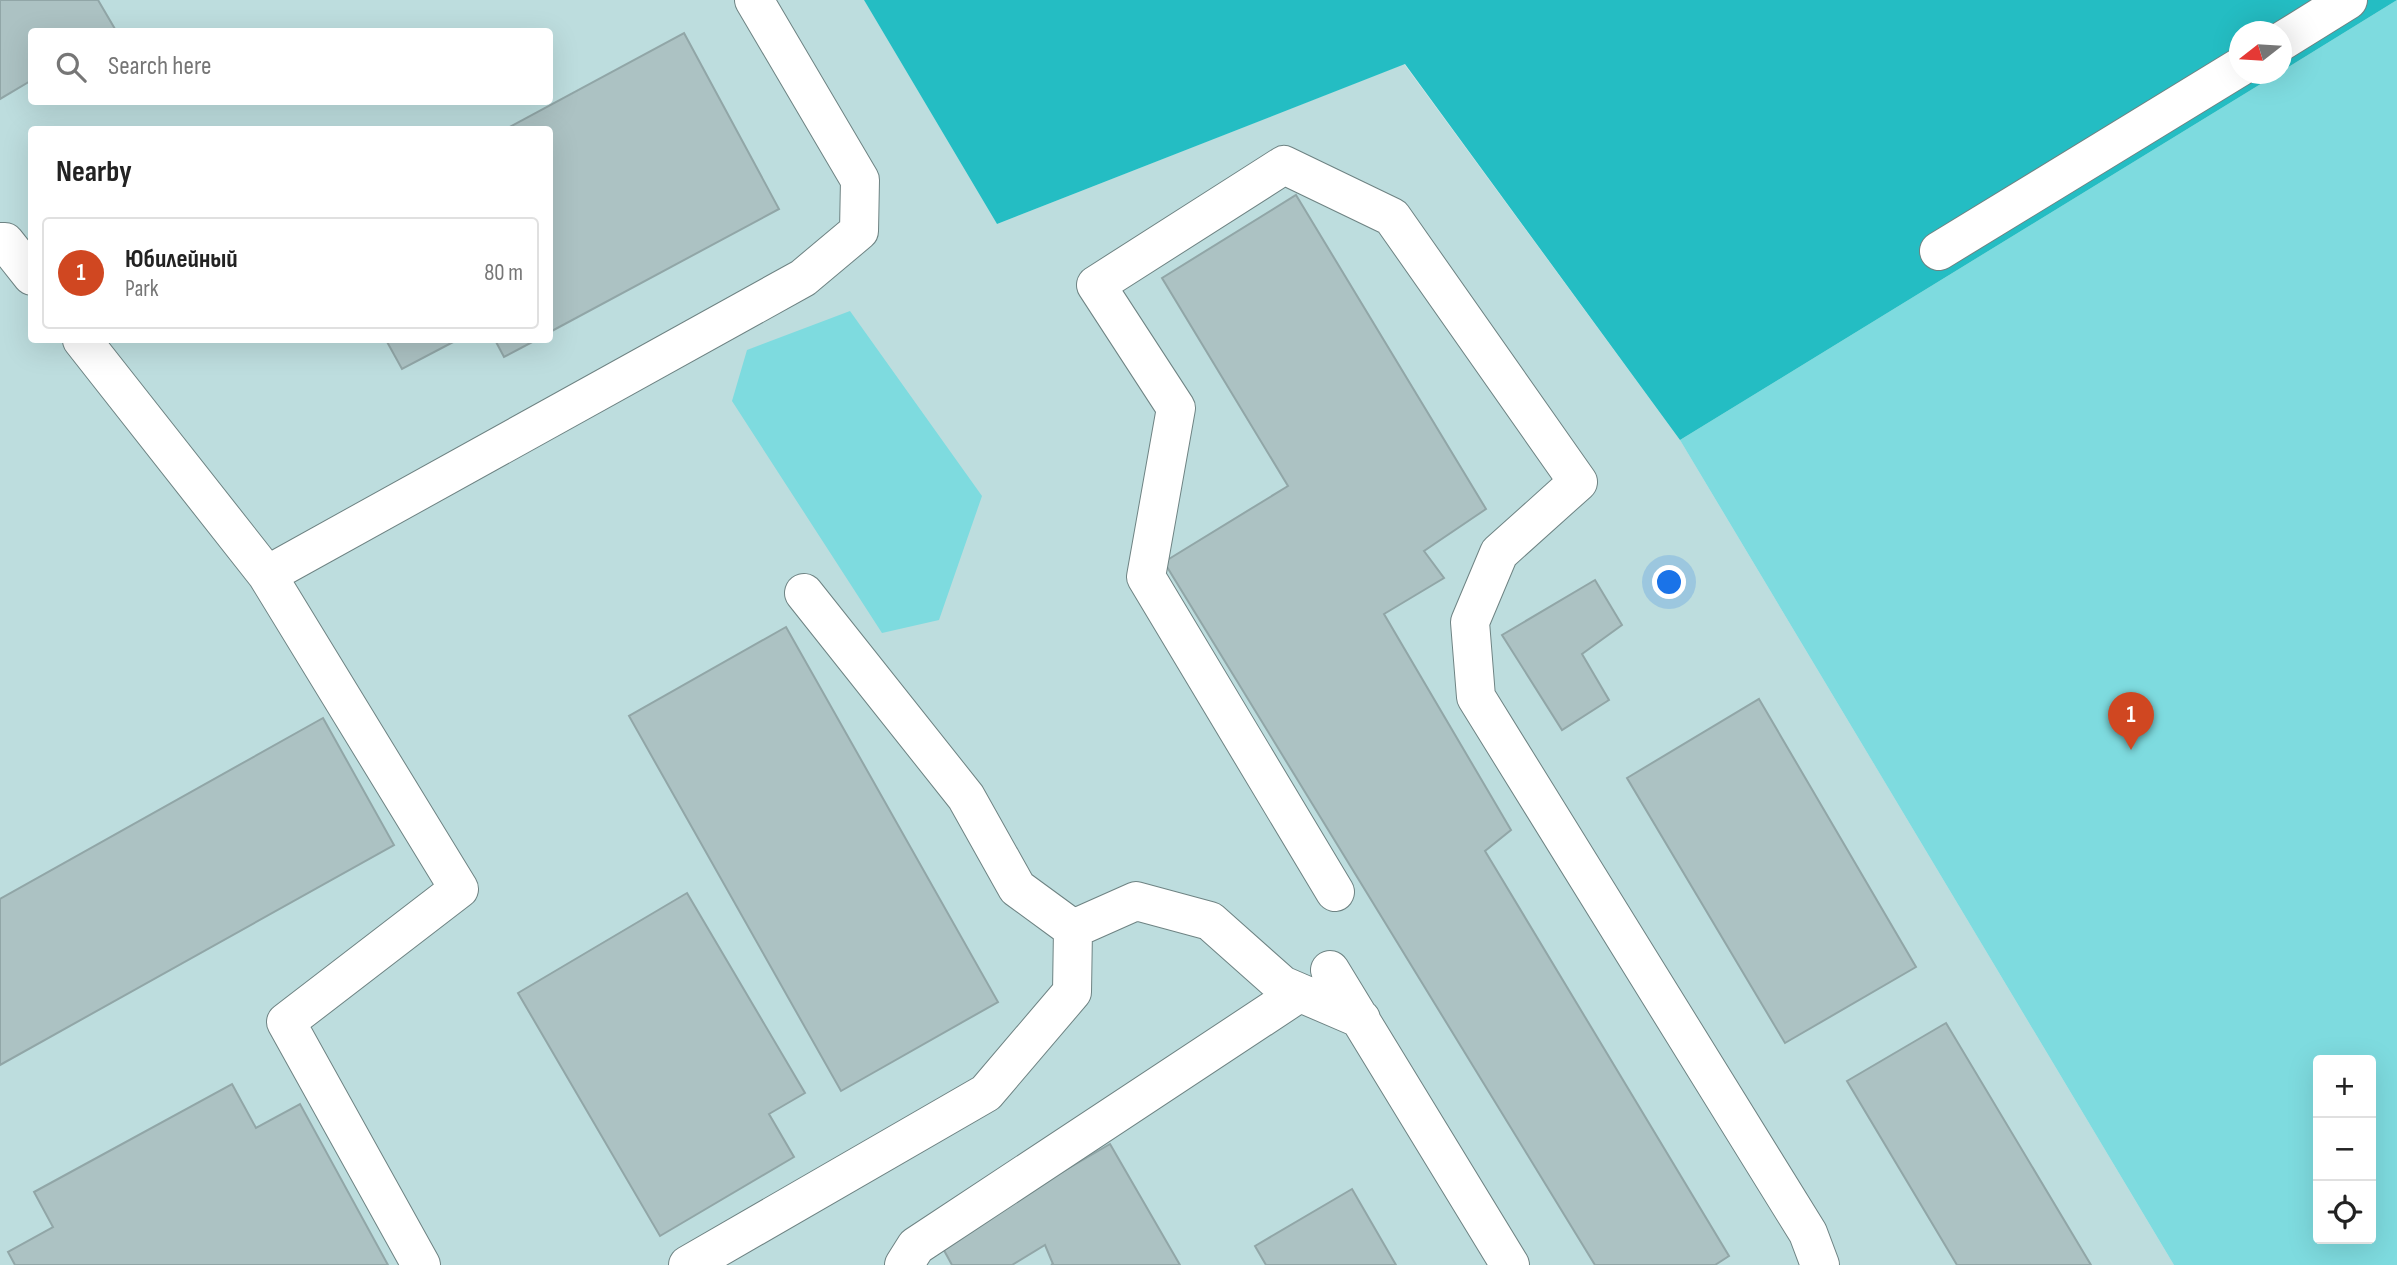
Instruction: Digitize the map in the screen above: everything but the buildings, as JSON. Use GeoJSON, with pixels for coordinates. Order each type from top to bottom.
{"type":"FeatureCollection","features":[{"type":"Feature","properties":{"kind":"street"},"geometry":{"type":"LineString","coordinates":[[267,575],[803,278],[859,231],[860,180],[754,0]]}},
{"type":"Feature","properties":{"kind":"street"},"geometry":{"type":"LineString","coordinates":[[2292,34],[2348,0]]}},
{"type":"Feature","properties":{"kind":"street"},"geometry":{"type":"LineString","coordinates":[[1939,251],[2229,72]]}},
{"type":"Feature","properties":{"kind":"street"},"geometry":{"type":"LineString","coordinates":[[1335,892],[1146,577],[1176,408],[1096,285],[1284,165],[1392,217],[1578,482],[1499,554],[1470,622],[1476,697],[1808,1233],[1820,1265]]}},
{"type":"Feature","properties":{"kind":"street"},"geometry":{"type":"LineString","coordinates":[[0,242],[5,242],[28,271]]}},
{"type":"Feature","properties":{"kind":"street"},"geometry":{"type":"LineString","coordinates":[[84,343],[267,575],[459,890],[286,1022],[421,1265]]}},
{"type":"Feature","properties":{"kind":"street"},"geometry":{"type":"LineString","coordinates":[[804,593],[966,797],[1017,888],[1073,929]]}},
{"type":"Feature","properties":{"kind":"street"},"geometry":{"type":"LineString","coordinates":[[1073,929],[1136,901],[1210,920],[1282,985],[1361,1019]]}},
{"type":"Feature","properties":{"kind":"street"},"geometry":{"type":"LineString","coordinates":[[688,1265],[986,1093],[1072,992],[1073,929]]}},
{"type":"Feature","properties":{"kind":"street"},"geometry":{"type":"LineString","coordinates":[[1330,970],[1510,1265]]}},
{"type":"Feature","properties":{"kind":"street"},"geometry":{"type":"LineString","coordinates":[[904,1265],[916,1245],[1299,993]]}},
{"type":"Feature","properties":{"kind":"shaded area"},"geometry":{"type":"Polygon","coordinates":[[[0,0],[864,0],[997,224],[1404,64],[1680,440],[2174,1265],[0,1265],[0,0]]]}},
{"type":"Feature","properties":{"kind":"shaded area"},"geometry":{"type":"Polygon","coordinates":[[[864,0],[2397,0],[2292,65],[2292,21],[2229,21],[2229,84],[2261,84],[1680,440],[1405,64],[997,224],[864,0]]]}},
{"type":"Feature","properties":{"kind":"shaded area"},"geometry":{"type":"Polygon","coordinates":[[[2397,0],[2397,1265],[2174,1265],[1680,440],[2261,84],[2292,84],[2292,65],[2397,0]]]}},
{"type":"Feature","properties":{"kind":"shaded area"},"geometry":{"type":"Polygon","coordinates":[[[850,311],[982,496],[939,620],[882,633],[732,401],[747,350],[850,311]]]}},
{"type":"Feature","properties":{"kind":"place","name":"Юбилейный"},"geometry":{"type":"Point","coordinates":[2131,750]}}]}
